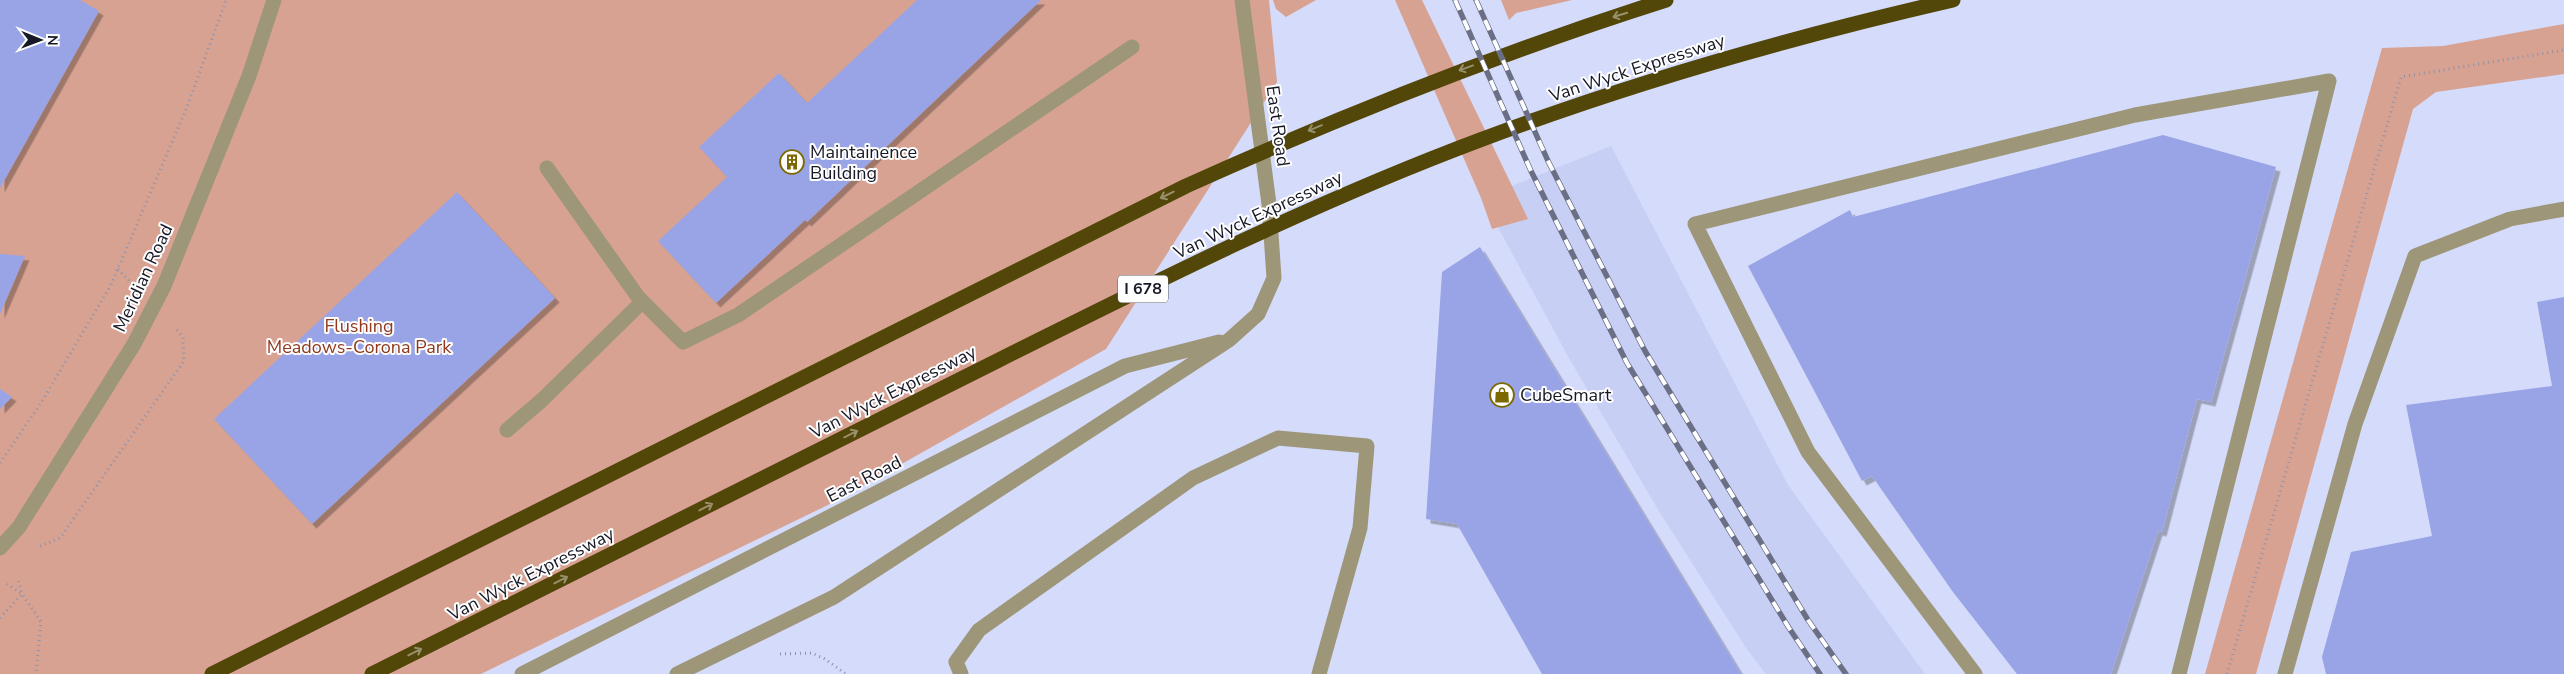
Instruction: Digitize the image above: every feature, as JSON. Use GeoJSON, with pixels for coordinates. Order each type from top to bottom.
{"type":"FeatureCollection","features":[{"type":"Feature","properties":{"kind":"highway"},"geometry":{"type":"LineString","coordinates":[[212,674],[1186,186],[1304,133],[1450,74],[1586,25],[1666,0]]}},
{"type":"Feature","properties":{"kind":"highway","name":"Van Wyck Expressway"},"geometry":{"type":"LineString","coordinates":[[372,674],[1102,309],[1332,200],[1479,140],[1609,95],[1724,58],[1822,31],[1953,0]]}},
{"type":"Feature","properties":{"kind":"street","name":"Meridian Road"},"geometry":{"type":"LineString","coordinates":[[0,548],[19,526],[134,344],[164,286],[250,76],[274,0]]}},
{"type":"Feature","properties":{"kind":"street","name":"East Road"},"geometry":{"type":"LineString","coordinates":[[522,674],[1125,366],[1230,339],[1258,314],[1274,278],[1270,204],[1242,0]]}},
{"type":"Feature","properties":{"kind":"street"},"geometry":{"type":"LineString","coordinates":[[547,168],[642,302],[683,342],[738,315],[1132,48]]}},
{"type":"Feature","properties":{"kind":"street"},"geometry":{"type":"LineString","coordinates":[[1975,674],[1808,452],[1695,224],[2135,115],[2329,81],[2179,674]]}},
{"type":"Feature","properties":{"kind":"street"},"geometry":{"type":"LineString","coordinates":[[2285,674],[2355,424],[2416,256],[2510,219],[2564,209]]}},
{"type":"Feature","properties":{"kind":"street"},"geometry":{"type":"LineString","coordinates":[[507,430],[542,400],[642,302]]}},
{"type":"Feature","properties":{"kind":"street"},"geometry":{"type":"LineString","coordinates":[[677,674],[834,597],[1069,446],[1230,339]]}},
{"type":"Feature","properties":{"kind":"street"},"geometry":{"type":"LineString","coordinates":[[961,674],[956,662],[979,630],[1193,478],[1278,438],[1367,446],[1360,528],[1319,674]]}},
{"type":"Feature","properties":{"kind":"path"},"geometry":{"type":"LineString","coordinates":[[0,463],[41,403],[118,270],[188,107],[226,0]]}},
{"type":"Feature","properties":{"kind":"path"},"geometry":{"type":"LineString","coordinates":[[2227,674],[2401,77],[2564,50]]}},
{"type":"Feature","properties":{"kind":"path"},"geometry":{"type":"LineString","coordinates":[[118,270],[138,290]]}},
{"type":"Feature","properties":{"kind":"path"},"geometry":{"type":"LineString","coordinates":[[40,546],[60,538],[184,361],[183,337],[174,327]]}},
{"type":"Feature","properties":{"kind":"path"},"geometry":{"type":"LineString","coordinates":[[18,579],[22,594],[42,622],[36,674]]}},
{"type":"Feature","properties":{"kind":"path"},"geometry":{"type":"LineString","coordinates":[[7,584],[22,594]]}},
{"type":"Feature","properties":{"kind":"path"},"geometry":{"type":"LineString","coordinates":[[0,618],[22,594]]}},
{"type":"Feature","properties":{"kind":"path"},"geometry":{"type":"LineString","coordinates":[[825,659],[846,674]]}},
{"type":"Feature","properties":{"kind":"shaded area"},"geometry":{"type":"Polygon","coordinates":[[[1611,146],[1788,485],[1925,674],[1766,674],[1746,648],[1660,513],[1570,360],[1482,198],[1611,146]]]}},
{"type":"Feature","properties":{"kind":"green space","name":"Flushing Meadows-Corona Park"},"geometry":{"type":"Polygon","coordinates":[[[0,0],[1269,0],[1277,82],[1106,349],[834,502],[481,674],[0,674],[0,0]]]}},
{"type":"Feature","properties":{"kind":"green space"},"geometry":{"type":"Polygon","coordinates":[[[1273,0],[1316,0],[1286,17],[1276,9],[1273,0]]]}},
{"type":"Feature","properties":{"kind":"green space"},"geometry":{"type":"Polygon","coordinates":[[[1395,0],[1422,0],[1528,219],[1492,229],[1481,198],[1395,0]]]}},
{"type":"Feature","properties":{"kind":"green space"},"geometry":{"type":"Polygon","coordinates":[[[1501,0],[1572,0],[1516,13],[1509,20],[1501,0]]]}},
{"type":"Feature","properties":{"kind":"green space"},"geometry":{"type":"Polygon","coordinates":[[[2564,24],[2564,74],[2436,92],[2413,109],[2256,674],[2205,674],[2382,48],[2443,46],[2564,24]]]}},
{"type":"Feature","properties":{"kind":"building"},"geometry":{"type":"Polygon","coordinates":[[[0,0],[80,0],[99,11],[0,188],[0,0]]]}},
{"type":"Feature","properties":{"kind":"building","name":"Maintainence Building"},"geometry":{"type":"Polygon","coordinates":[[[917,0],[1041,0],[807,222],[805,220],[716,303],[658,241],[727,177],[699,147],[779,73],[807,103],[917,0]]]}},
{"type":"Feature","properties":{"kind":"building"},"geometry":{"type":"Polygon","coordinates":[[[2163,135],[2276,167],[2211,402],[2197,399],[2162,532],[2158,531],[2111,674],[2017,674],[1953,592],[1872,476],[1862,481],[1748,266],[1850,210],[1853,217],[2163,135]]]}},
{"type":"Feature","properties":{"kind":"building"},"geometry":{"type":"Polygon","coordinates":[[[457,192],[555,298],[312,524],[214,419],[457,192]]]}},
{"type":"Feature","properties":{"kind":"building","name":"CubeSmart"},"geometry":{"type":"Polygon","coordinates":[[[1480,247],[1741,674],[1542,674],[1457,524],[1426,519],[1442,272],[1480,247]]]}},
{"type":"Feature","properties":{"kind":"building"},"geometry":{"type":"Polygon","coordinates":[[[0,254],[25,256],[0,314],[0,254]]]}},
{"type":"Feature","properties":{"kind":"building"},"geometry":{"type":"Polygon","coordinates":[[[2564,297],[2564,674],[2326,674],[2322,657],[2351,552],[2432,536],[2406,405],[2552,386],[2537,302],[2564,297]]]}},
{"type":"Feature","properties":{"kind":"building"},"geometry":{"type":"Polygon","coordinates":[[[0,389],[12,397],[0,409],[0,389]]]}},
{"type":"Feature","properties":{"kind":"railway"},"geometry":{"type":"LineString","coordinates":[[1455,0],[1531,171],[1627,363],[1789,628],[1820,674]]}},
{"type":"Feature","properties":{"kind":"railway"},"geometry":{"type":"LineString","coordinates":[[1476,0],[1548,161],[1645,351],[1808,620],[1846,674]]}},
{"type":"Feature","properties":{"kind":"place","name":"Maintainence Building"},"geometry":{"type":"Point","coordinates":[792,162]}},
{"type":"Feature","properties":{"kind":"place","name":"CubeSmart"},"geometry":{"type":"Point","coordinates":[1502,395]}}]}
